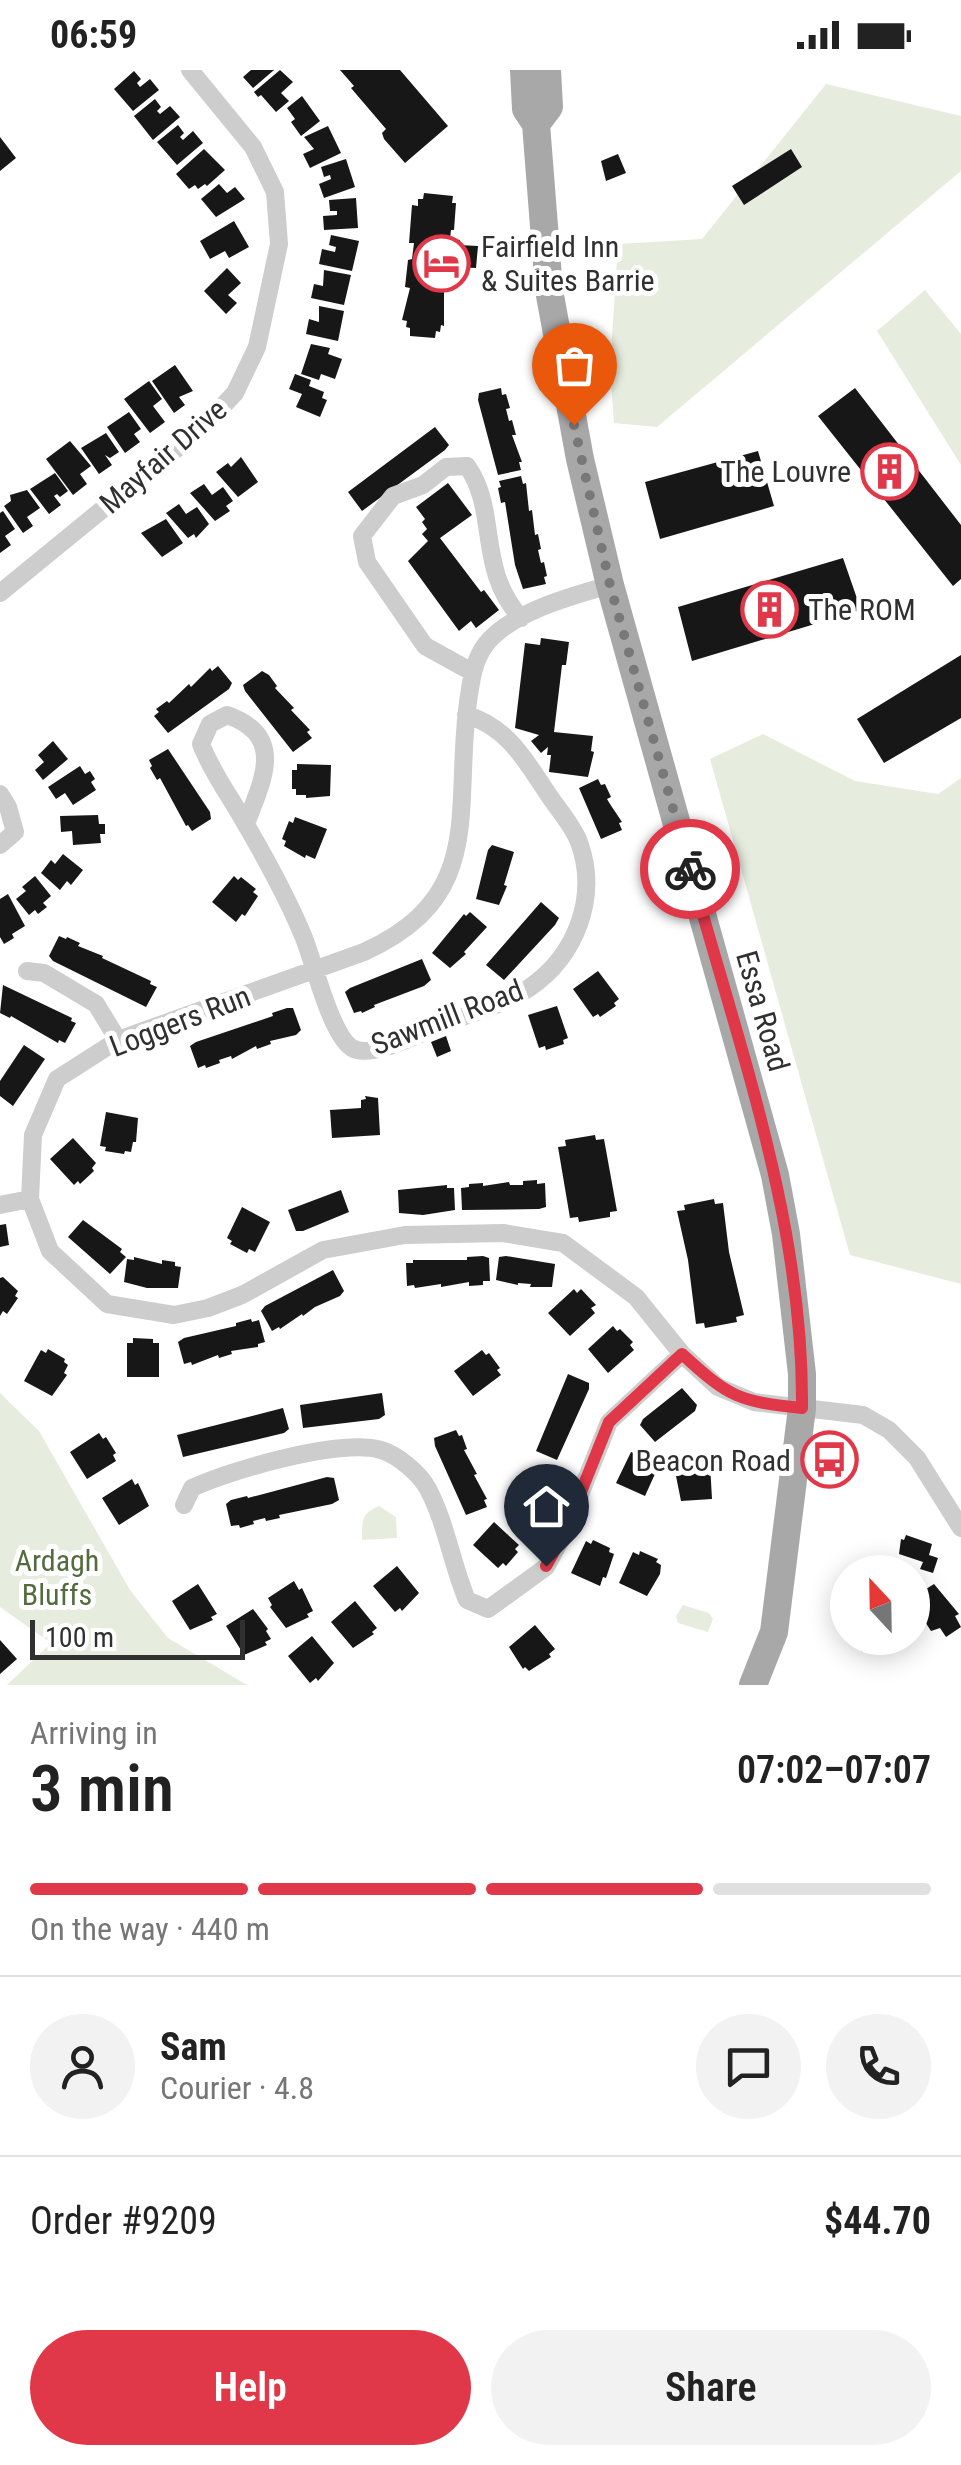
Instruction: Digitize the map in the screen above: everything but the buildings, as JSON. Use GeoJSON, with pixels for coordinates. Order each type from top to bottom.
{"type":"FeatureCollection","features":[{"type":"Feature","properties":{"kind":"main road","name":"Essa Road"},"geometry":{"type":"LineString","coordinates":[[524,70],[526,108],[536,124],[549,290],[580,459],[610,585],[775,1175],[786,1234],[802,1374],[802,1408],[774,1632],[754,1685]]}},
{"type":"Feature","properties":{"kind":"main road","name":"Essa Road"},"geometry":{"type":"LineString","coordinates":[[536,124],[549,107],[548,70]]}},
{"type":"Feature","properties":{"kind":"street","name":"Mayfair Drive"},"geometry":{"type":"LineString","coordinates":[[0,593],[202,428],[235,393],[256,348],[279,244],[276,192],[254,147],[190,70]]}},
{"type":"Feature","properties":{"kind":"street"},"geometry":{"type":"LineString","coordinates":[[472,672],[425,646],[367,562],[362,536],[393,496],[423,485],[446,466],[466,466],[477,480],[494,573],[504,599],[521,618]]}},
{"type":"Feature","properties":{"kind":"street","name":"Loggers Run"},"geometry":{"type":"LineString","coordinates":[[610,585],[566,598],[521,618],[486,643],[472,672],[466,715],[458,851],[441,892],[417,920],[398,936],[315,970],[118,1040],[58,1079],[33,1135],[30,1199],[50,1251],[108,1304],[174,1314],[242,1295],[323,1250],[404,1235],[503,1234],[563,1243],[636,1298],[682,1354],[718,1387],[754,1402],[802,1408]]}},
{"type":"Feature","properties":{"kind":"street"},"geometry":{"type":"LineString","coordinates":[[246,824],[268,767],[261,742],[246,722],[227,715],[210,724],[201,744],[304,937],[315,970]]}},
{"type":"Feature","properties":{"kind":"street","name":"Sawmill Road"},"geometry":{"type":"LineString","coordinates":[[315,970],[340,1033],[351,1048],[366,1052],[526,990],[554,968],[570,946],[582,918],[587,885],[578,841],[518,749],[492,726],[466,715]]}},
{"type":"Feature","properties":{"kind":"street"},"geometry":{"type":"LineString","coordinates":[[0,794],[8,806],[15,832],[0,845]]}},
{"type":"Feature","properties":{"kind":"street"},"geometry":{"type":"LineString","coordinates":[[27,971],[44,973],[96,1004],[118,1040]]}},
{"type":"Feature","properties":{"kind":"street"},"geometry":{"type":"LineString","coordinates":[[0,1205],[30,1199]]}},
{"type":"Feature","properties":{"kind":"street"},"geometry":{"type":"LineString","coordinates":[[184,1505],[192,1488],[225,1473],[334,1449],[381,1450],[408,1465],[428,1487],[467,1600],[488,1608],[546,1566],[565,1532],[609,1422],[682,1354]]}},
{"type":"Feature","properties":{"kind":"street"},"geometry":{"type":"LineString","coordinates":[[802,1408],[862,1414],[889,1430],[917,1458],[961,1528]]}},
{"type":"Feature","properties":{"kind":"green space"},"geometry":{"type":"Polygon","coordinates":[[[826,84],[961,116],[961,171],[657,427],[614,423],[610,368],[618,244],[702,239],[826,84]]]}},
{"type":"Feature","properties":{"kind":"green space"},"geometry":{"type":"Polygon","coordinates":[[[925,290],[961,334],[961,465],[877,331],[925,290]]]}},
{"type":"Feature","properties":{"kind":"green space"},"geometry":{"type":"Polygon","coordinates":[[[763,734],[855,781],[938,794],[961,778],[961,1284],[850,1255],[710,759],[763,734]]]}},
{"type":"Feature","properties":{"kind":"green space","name":"Ardagh Bluffs"},"geometry":{"type":"Polygon","coordinates":[[[0,1393],[39,1431],[130,1590],[168,1638],[247,1685],[7,1685],[51,1643],[0,1607],[0,1393]]]}},
{"type":"Feature","properties":{"kind":"green space"},"geometry":{"type":"Polygon","coordinates":[[[379,1506],[396,1517],[397,1538],[362,1540],[364,1519],[379,1506]]]}},
{"type":"Feature","properties":{"kind":"green space"},"geometry":{"type":"Polygon","coordinates":[[[683,1605],[709,1613],[713,1619],[708,1632],[678,1623],[676,1616],[683,1605]]]}},
{"type":"Feature","properties":{"kind":"way so far"},"geometry":{"type":"LineString","coordinates":[[574,425],[610,585],[690,869]]}},
{"type":"Feature","properties":{"kind":"place","name":"Fairfield Inn & Suites Barrie"},"geometry":{"type":"Point","coordinates":[442,263]}},
{"type":"Feature","properties":{"kind":"place","name":"The Louvre"},"geometry":{"type":"Point","coordinates":[890,471]}},
{"type":"Feature","properties":{"kind":"place","name":"The ROM"},"geometry":{"type":"Point","coordinates":[769,609]}},
{"type":"Feature","properties":{"kind":"place","name":"Beacon Road"},"geometry":{"type":"Point","coordinates":[830,1460]}},
{"type":"Feature","properties":{"kind":"route"},"geometry":{"type":"LineString","coordinates":[[546,1566],[565,1532],[609,1422],[682,1354],[718,1387],[735,1396],[802,1408],[802,1374],[786,1234],[775,1175],[690,869]]}}]}
